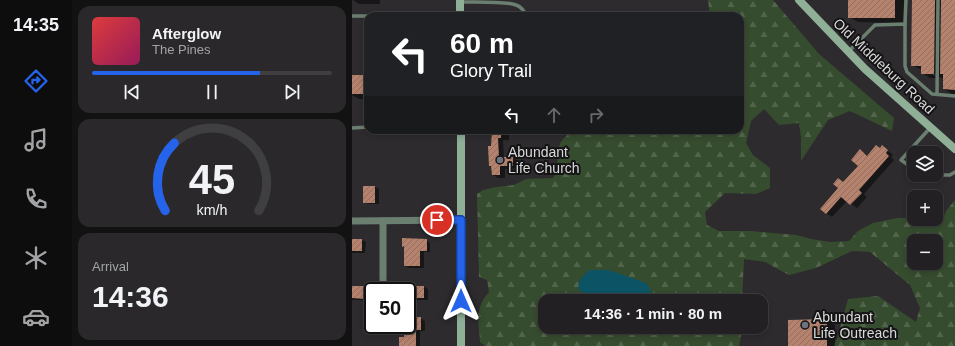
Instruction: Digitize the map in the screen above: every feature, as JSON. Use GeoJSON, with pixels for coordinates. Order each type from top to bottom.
{"type":"FeatureCollection","features":[{"type":"Feature","properties":{"kind":"main road","name":"Old Middleburg Road"},"geometry":{"type":"LineString","coordinates":[[799,0],[865,69],[955,149]]}},
{"type":"Feature","properties":{"kind":"main road"},"geometry":{"type":"LineString","coordinates":[[460,1],[460,12]]}},
{"type":"Feature","properties":{"kind":"main road"},"geometry":{"type":"LineString","coordinates":[[461,134],[461,346]]}},
{"type":"Feature","properties":{"kind":"street"},"geometry":{"type":"LineString","coordinates":[[352,221],[461,220]]}},
{"type":"Feature","properties":{"kind":"street"},"geometry":{"type":"LineString","coordinates":[[383,221],[383,282]]}},
{"type":"Feature","properties":{"kind":"lane"},"geometry":{"type":"LineString","coordinates":[[906,0],[906,69],[932,94],[955,96]]}},
{"type":"Feature","properties":{"kind":"lane"},"geometry":{"type":"LineString","coordinates":[[937,94],[938,0]]}},
{"type":"Feature","properties":{"kind":"lane"},"geometry":{"type":"LineString","coordinates":[[460,1],[509,3],[517,5],[525,12]]}},
{"type":"Feature","properties":{"kind":"lane"},"geometry":{"type":"LineString","coordinates":[[352,16],[364,16]]}},
{"type":"Feature","properties":{"kind":"lane"},"geometry":{"type":"LineString","coordinates":[[848,52],[875,25],[905,24]]}},
{"type":"Feature","properties":{"kind":"lane"},"geometry":{"type":"LineString","coordinates":[[352,128],[364,127]]}},
{"type":"Feature","properties":{"kind":"lane"},"geometry":{"type":"LineString","coordinates":[[914,146],[931,128]]}},
{"type":"Feature","properties":{"kind":"lane"},"geometry":{"type":"LineString","coordinates":[[907,154],[901,160],[907,164]]}},
{"type":"Feature","properties":{"kind":"lane"},"geometry":{"type":"LineString","coordinates":[[943,175],[950,175],[955,172]]}},
{"type":"Feature","properties":{"kind":"green space"},"geometry":{"type":"Polygon","coordinates":[[[708,0],[773,0],[819,54],[894,118],[892,131],[850,111],[828,120],[801,161],[801,137],[799,123],[779,125],[764,109],[751,121],[746,143],[753,155],[770,168],[770,188],[756,194],[725,193],[705,212],[707,225],[719,231],[751,231],[796,235],[830,242],[849,241],[858,231],[873,223],[897,218],[907,218],[907,226],[943,226],[943,218],[946,211],[955,200],[955,346],[833,346],[837,339],[848,299],[878,296],[916,322],[920,308],[910,285],[870,252],[852,251],[816,268],[789,275],[765,262],[744,259],[742,294],[538,294],[538,334],[742,334],[739,346],[485,346],[480,342],[478,316],[481,304],[489,292],[487,280],[479,277],[477,194],[483,190],[514,185],[526,179],[553,178],[557,169],[559,147],[562,140],[568,134],[744,134],[744,12],[710,12],[708,0]]]}},
{"type":"Feature","properties":{"kind":"water"},"geometry":{"type":"Polygon","coordinates":[[[589,270],[612,271],[646,283],[651,294],[584,293],[579,290],[579,283],[589,270]]]}},
{"type":"Feature","properties":{"kind":"building"},"geometry":{"type":"Polygon","coordinates":[[[848,0],[895,0],[895,18],[848,18],[848,0]]]}},
{"type":"Feature","properties":{"kind":"building"},"geometry":{"type":"Polygon","coordinates":[[[912,0],[935,0],[934,74],[921,74],[921,66],[911,66],[912,0]]]}},
{"type":"Feature","properties":{"kind":"building"},"geometry":{"type":"Polygon","coordinates":[[[941,0],[955,0],[955,90],[943,89],[943,74],[940,74],[941,0]]]}},
{"type":"Feature","properties":{"kind":"building"},"geometry":{"type":"Polygon","coordinates":[[[352,75],[364,75],[364,94],[352,94],[352,75]]]}},
{"type":"Feature","properties":{"kind":"building"},"geometry":{"type":"Polygon","coordinates":[[[492,134],[501,134],[501,138],[498,138],[499,157],[513,157],[513,166],[500,166],[500,175],[492,175],[491,166],[489,166],[488,146],[491,146],[492,134]]]}},
{"type":"Feature","properties":{"kind":"building"},"geometry":{"type":"Polygon","coordinates":[[[876,145],[880,148],[882,145],[888,150],[886,153],[889,156],[859,190],[862,193],[850,205],[841,197],[826,214],[820,209],[838,188],[833,184],[838,178],[843,182],[858,166],[851,160],[860,149],[867,156],[876,145]]]}},
{"type":"Feature","properties":{"kind":"building"},"geometry":{"type":"Polygon","coordinates":[[[541,164],[552,164],[551,174],[541,173],[541,164]]]}},
{"type":"Feature","properties":{"kind":"building"},"geometry":{"type":"Polygon","coordinates":[[[363,186],[375,186],[375,203],[363,203],[363,186]]]}},
{"type":"Feature","properties":{"kind":"building"},"geometry":{"type":"Polygon","coordinates":[[[402,238],[427,239],[427,251],[420,251],[420,266],[404,266],[404,246],[402,247],[402,238]]]}},
{"type":"Feature","properties":{"kind":"building"},"geometry":{"type":"Polygon","coordinates":[[[352,239],[362,239],[362,251],[352,251],[352,239]]]}},
{"type":"Feature","properties":{"kind":"building"},"geometry":{"type":"Polygon","coordinates":[[[352,286],[364,286],[364,299],[352,298],[352,286]]]}},
{"type":"Feature","properties":{"kind":"building"},"geometry":{"type":"Polygon","coordinates":[[[416,286],[424,286],[424,298],[416,298],[416,286]]]}},
{"type":"Feature","properties":{"kind":"building"},"geometry":{"type":"Polygon","coordinates":[[[416,317],[421,317],[421,330],[416,330],[416,317]]]}},
{"type":"Feature","properties":{"kind":"building"},"geometry":{"type":"Polygon","coordinates":[[[827,319],[827,346],[788,346],[788,320],[827,319]]]}},
{"type":"Feature","properties":{"kind":"building"},"geometry":{"type":"Polygon","coordinates":[[[404,334],[416,334],[416,346],[399,346],[399,337],[404,337],[404,334]]]}},
{"type":"Feature","properties":{"kind":"place","name":"Abundant Life Church"},"geometry":{"type":"Point","coordinates":[500,160]}},
{"type":"Feature","properties":{"kind":"place","name":"Abundant Life Outreach"},"geometry":{"type":"Point","coordinates":[805,325]}},
{"type":"Feature","properties":{"kind":"route"},"geometry":{"type":"LineString","coordinates":[[437,220],[461,220],[461,301]]}}]}
